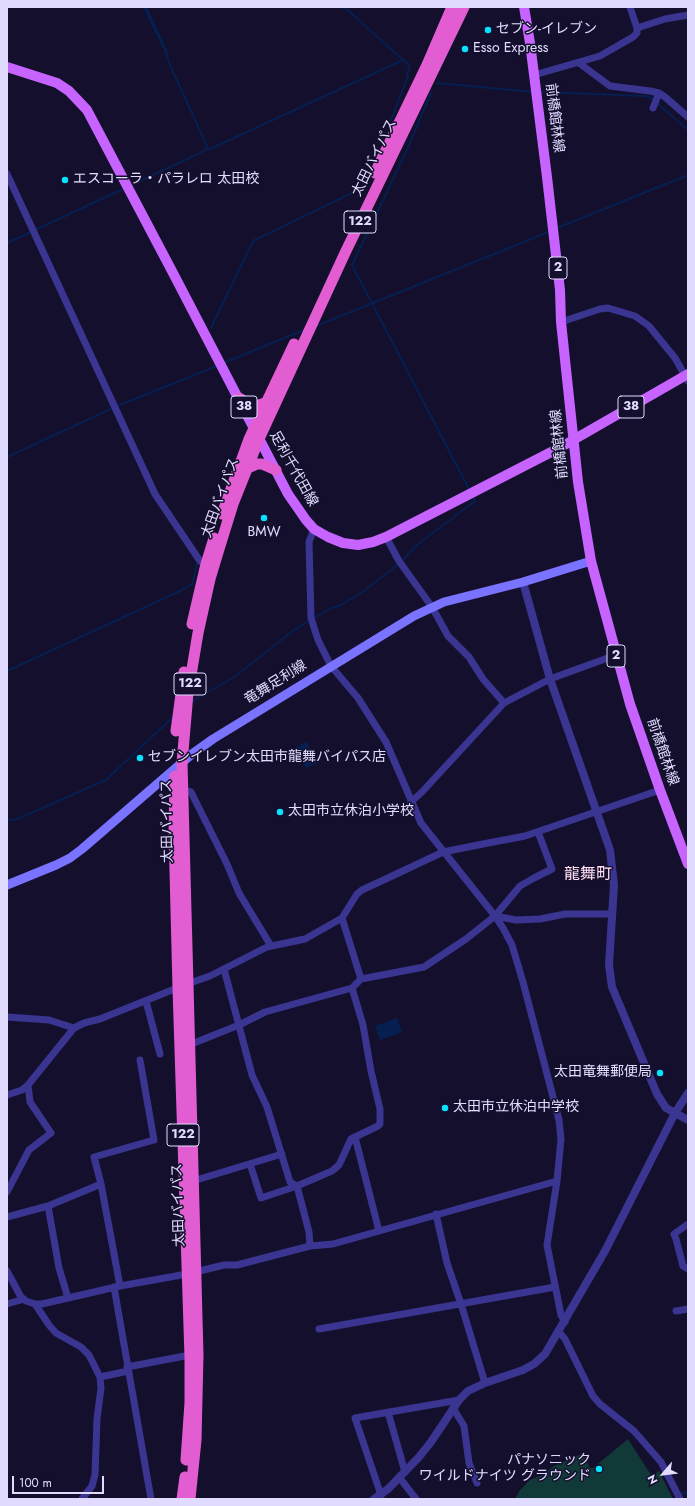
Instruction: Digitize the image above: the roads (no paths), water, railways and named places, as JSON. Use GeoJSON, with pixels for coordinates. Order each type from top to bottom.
{"type":"FeatureCollection","features":[{"type":"Feature","properties":{"kind":"highway","name":"太田バイパス"},"geometry":{"type":"LineString","coordinates":[[190,1499],[196,1440],[198,1395],[181,1056],[183,790],[175,755],[179,702],[191,628],[206,564],[238,466],[254,428],[427,65],[452,7]]}},
{"type":"Feature","properties":{"kind":"highway","name":"太田バイパス"},"geometry":{"type":"LineString","coordinates":[[182,1499],[186,1473],[190,1402],[193,1181],[189,1045],[182,986],[174,832],[178,766],[198,633],[210,579],[233,504],[259,439],[342,260],[464,7]]}},
{"type":"Feature","properties":{"kind":"highway"},"geometry":{"type":"LineString","coordinates":[[239,398],[252,406],[266,403]]}},
{"type":"Feature","properties":{"kind":"highway"},"geometry":{"type":"LineString","coordinates":[[248,468],[256,464],[262,464],[276,470]]}},
{"type":"Feature","properties":{"kind":"main road","name":"前橋館林線"},"geometry":{"type":"LineString","coordinates":[[524,7],[534,75],[560,290],[561,322],[581,499],[591,561],[630,704],[688,864]]}},
{"type":"Feature","properties":{"kind":"main road","name":"足利千代田線"},"geometry":{"type":"LineString","coordinates":[[7,67],[57,83],[69,91],[87,110],[276,470],[300,512],[314,529],[328,537],[343,543],[358,545],[373,542],[386,537],[524,467],[687,376]]}},
{"type":"Feature","properties":{"kind":"main road","name":"竜舞足利線"},"geometry":{"type":"LineString","coordinates":[[7,885],[70,858],[178,766],[213,739],[432,607],[455,599],[524,582],[591,561]]}},
{"type":"Feature","properties":{"kind":"street"},"geometry":{"type":"LineString","coordinates":[[534,75],[600,56],[634,37],[637,33],[637,28],[630,7]]}},
{"type":"Feature","properties":{"kind":"street"},"geometry":{"type":"LineString","coordinates":[[637,28],[665,19],[688,15]]}},
{"type":"Feature","properties":{"kind":"street"},"geometry":{"type":"LineString","coordinates":[[579,63],[610,86],[650,91],[655,101],[665,97],[688,116]]}},
{"type":"Feature","properties":{"kind":"street"},"geometry":{"type":"LineString","coordinates":[[7,174],[155,494],[200,561],[206,564]]}},
{"type":"Feature","properties":{"kind":"street"},"geometry":{"type":"LineString","coordinates":[[561,322],[600,309],[608,308],[635,316],[649,326],[675,358],[687,376]]}},
{"type":"Feature","properties":{"kind":"street"},"geometry":{"type":"LineString","coordinates":[[314,529],[309,542],[312,618],[318,640],[332,666],[358,698],[386,742],[421,823],[495,916],[512,945],[519,967],[559,1120],[561,1140],[557,1181],[547,1245],[561,1316],[564,1322]]}},
{"type":"Feature","properties":{"kind":"street"},"geometry":{"type":"LineString","coordinates":[[386,537],[405,570],[432,607],[448,636],[469,657],[483,679],[504,703]]}},
{"type":"Feature","properties":{"kind":"street"},"geometry":{"type":"LineString","coordinates":[[524,582],[550,679],[610,850],[613,864],[614,885],[609,965],[612,987],[657,1094],[666,1108],[688,1120]]}},
{"type":"Feature","properties":{"kind":"street"},"geometry":{"type":"LineString","coordinates":[[411,802],[504,703],[550,679],[616,656]]}},
{"type":"Feature","properties":{"kind":"street"},"geometry":{"type":"LineString","coordinates":[[183,790],[191,792],[228,864],[239,893],[271,946]]}},
{"type":"Feature","properties":{"kind":"street"},"geometry":{"type":"LineString","coordinates":[[7,1095],[22,1090],[28,1085],[74,1028],[210,976],[271,946],[305,938],[342,918],[362,890],[443,852],[525,836],[660,790]]}},
{"type":"Feature","properties":{"kind":"street"},"geometry":{"type":"LineString","coordinates":[[189,1045],[239,1025],[265,1012],[352,988],[362,979],[424,967],[466,939],[495,916],[520,886],[552,869],[538,832]]}},
{"type":"Feature","properties":{"kind":"street"},"geometry":{"type":"LineString","coordinates":[[495,916],[516,920],[540,919],[565,914],[612,914]]}},
{"type":"Feature","properties":{"kind":"street"},"geometry":{"type":"LineString","coordinates":[[342,918],[362,979]]}},
{"type":"Feature","properties":{"kind":"street"},"geometry":{"type":"LineString","coordinates":[[224,970],[252,1075],[267,1107],[290,1182],[297,1186],[309,1232],[310,1246]]}},
{"type":"Feature","properties":{"kind":"street"},"geometry":{"type":"LineString","coordinates":[[250,1164],[260,1198],[297,1186],[332,1172],[339,1165],[351,1139],[380,1124],[380,1109],[362,1025],[352,988]]}},
{"type":"Feature","properties":{"kind":"street"},"geometry":{"type":"LineString","coordinates":[[146,1001],[160,1054]]}},
{"type":"Feature","properties":{"kind":"street"},"geometry":{"type":"LineString","coordinates":[[7,1018],[49,1020],[74,1028]]}},
{"type":"Feature","properties":{"kind":"street"},"geometry":{"type":"LineString","coordinates":[[140,1060],[154,1140],[94,1157],[101,1184],[117,1286],[127,1369],[151,1499]]}},
{"type":"Feature","properties":{"kind":"street"},"geometry":{"type":"LineString","coordinates":[[7,1192],[30,1150],[51,1133],[30,1102],[28,1085]]}},
{"type":"Feature","properties":{"kind":"street"},"geometry":{"type":"LineString","coordinates":[[459,1400],[355,1418],[377,1497],[419,1458],[453,1408],[468,1391],[485,1383],[523,1370],[534,1364],[545,1354],[605,1251],[675,1113],[688,1093]]}},
{"type":"Feature","properties":{"kind":"street"},"geometry":{"type":"LineString","coordinates":[[355,1137],[379,1231]]}},
{"type":"Feature","properties":{"kind":"street"},"geometry":{"type":"LineString","coordinates":[[193,1181],[282,1154]]}},
{"type":"Feature","properties":{"kind":"street"},"geometry":{"type":"LineString","coordinates":[[7,1271],[21,1297],[36,1304],[42,1304],[117,1286],[224,1265],[237,1265],[310,1246],[334,1244],[557,1181]]}},
{"type":"Feature","properties":{"kind":"street"},"geometry":{"type":"LineString","coordinates":[[7,1217],[48,1206],[101,1184]]}},
{"type":"Feature","properties":{"kind":"street"},"geometry":{"type":"LineString","coordinates":[[48,1206],[59,1268],[68,1298]]}},
{"type":"Feature","properties":{"kind":"street"},"geometry":{"type":"LineString","coordinates":[[436,1214],[447,1262],[485,1383]]}},
{"type":"Feature","properties":{"kind":"street"},"geometry":{"type":"LineString","coordinates":[[688,1224],[674,1234],[683,1266],[688,1270]]}},
{"type":"Feature","properties":{"kind":"street"},"geometry":{"type":"LineString","coordinates":[[319,1329],[555,1287]]}},
{"type":"Feature","properties":{"kind":"street"},"geometry":{"type":"LineString","coordinates":[[7,1304],[24,1299]]}},
{"type":"Feature","properties":{"kind":"street"},"geometry":{"type":"LineString","coordinates":[[36,1304],[49,1325],[56,1333],[81,1347],[89,1355],[100,1377],[101,1388],[97,1419],[95,1474],[92,1486],[82,1499]]}},
{"type":"Feature","properties":{"kind":"street"},"geometry":{"type":"LineString","coordinates":[[676,1311],[688,1309]]}},
{"type":"Feature","properties":{"kind":"street"},"geometry":{"type":"LineString","coordinates":[[559,1332],[565,1339],[593,1396],[600,1404],[634,1431],[661,1462],[680,1499]]}},
{"type":"Feature","properties":{"kind":"street"},"geometry":{"type":"LineString","coordinates":[[100,1377],[127,1369],[190,1355]]}},
{"type":"Feature","properties":{"kind":"street"},"geometry":{"type":"LineString","coordinates":[[453,1408],[464,1426],[469,1463],[477,1482]]}},
{"type":"Feature","properties":{"kind":"street"},"geometry":{"type":"LineString","coordinates":[[388,1412],[402,1475],[416,1499]]}},
{"type":"Feature","properties":{"kind":"water"},"geometry":{"type":"Polygon","coordinates":[[[143,7],[147,7],[168,54],[166,55],[143,7]]]}},
{"type":"Feature","properties":{"kind":"water"},"geometry":{"type":"Polygon","coordinates":[[[307,742],[317,763],[306,768],[296,747],[307,742]]]}},
{"type":"Feature","properties":{"kind":"water"},"geometry":{"type":"Polygon","coordinates":[[[397,1018],[402,1032],[380,1040],[375,1026],[397,1018]]]}},
{"type":"Feature","properties":{"kind":"waterway"},"geometry":{"type":"LineString","coordinates":[[344,7],[410,66],[408,76],[391,120]]}},
{"type":"Feature","properties":{"kind":"waterway"},"geometry":{"type":"LineString","coordinates":[[134,184],[200,153],[206,149],[207,146],[166,53]]}},
{"type":"Feature","properties":{"kind":"waterway"},"geometry":{"type":"LineString","coordinates":[[206,149],[210,149],[403,60]]}},
{"type":"Feature","properties":{"kind":"waterway"},"geometry":{"type":"LineString","coordinates":[[437,83],[533,92]]}},
{"type":"Feature","properties":{"kind":"waterway"},"geometry":{"type":"LineString","coordinates":[[539,92],[646,96],[654,100]]}},
{"type":"Feature","properties":{"kind":"waterway"},"geometry":{"type":"LineString","coordinates":[[431,93],[407,150],[352,265],[470,491]]}},
{"type":"Feature","properties":{"kind":"waterway"},"geometry":{"type":"LineString","coordinates":[[657,103],[688,130]]}},
{"type":"Feature","properties":{"kind":"waterway"},"geometry":{"type":"LineString","coordinates":[[557,228],[688,175]]}},
{"type":"Feature","properties":{"kind":"waterway"},"geometry":{"type":"LineString","coordinates":[[35,230],[123,189]]}},
{"type":"Feature","properties":{"kind":"waterway"},"geometry":{"type":"LineString","coordinates":[[211,328],[253,241],[356,191]]}},
{"type":"Feature","properties":{"kind":"waterway"},"geometry":{"type":"LineString","coordinates":[[316,326],[551,231]]}},
{"type":"Feature","properties":{"kind":"waterway"},"geometry":{"type":"LineString","coordinates":[[7,243],[31,232]]}},
{"type":"Feature","properties":{"kind":"waterway"},"geometry":{"type":"LineString","coordinates":[[223,363],[304,330]]}},
{"type":"Feature","properties":{"kind":"waterway"},"geometry":{"type":"LineString","coordinates":[[117,406],[217,366]]}},
{"type":"Feature","properties":{"kind":"waterway"},"geometry":{"type":"LineString","coordinates":[[7,457],[113,408]]}},
{"type":"Feature","properties":{"kind":"waterway"},"geometry":{"type":"LineString","coordinates":[[402,561],[418,544],[475,501],[473,496]]}},
{"type":"Feature","properties":{"kind":"waterway"},"geometry":{"type":"LineString","coordinates":[[314,618],[358,595],[399,564]]}},
{"type":"Feature","properties":{"kind":"waterway"},"geometry":{"type":"LineString","coordinates":[[7,671],[180,591],[192,584],[197,565]]}},
{"type":"Feature","properties":{"kind":"waterway"},"geometry":{"type":"LineString","coordinates":[[191,703],[233,678],[294,630],[310,620]]}},
{"type":"Feature","properties":{"kind":"waterway"},"geometry":{"type":"LineString","coordinates":[[7,817],[10,820],[15,820],[106,780],[173,717]]}},
{"type":"Feature","properties":{"kind":"waterway"},"geometry":{"type":"LineString","coordinates":[[682,1494],[688,1492]]}},
{"type":"Feature","properties":{"kind":"place","name":"セブン-イレブン"},"geometry":{"type":"Point","coordinates":[488,30]}},
{"type":"Feature","properties":{"kind":"place","name":"Esso Express"},"geometry":{"type":"Point","coordinates":[465,49]}},
{"type":"Feature","properties":{"kind":"place","name":"エスコーラ・パラレロ 太田校"},"geometry":{"type":"Point","coordinates":[65,180]}},
{"type":"Feature","properties":{"kind":"place","name":"BMW"},"geometry":{"type":"Point","coordinates":[264,518]}},
{"type":"Feature","properties":{"kind":"place","name":"セブンイレブン太田市龍舞バイパス店"},"geometry":{"type":"Point","coordinates":[140,758]}},
{"type":"Feature","properties":{"kind":"place","name":"太田市立休泊小学校"},"geometry":{"type":"Point","coordinates":[280,812]}},
{"type":"Feature","properties":{"kind":"place","name":"太田竜舞郵便局"},"geometry":{"type":"Point","coordinates":[660,1073]}},
{"type":"Feature","properties":{"kind":"place","name":"太田市立休泊中学校"},"geometry":{"type":"Point","coordinates":[445,1108]}},
{"type":"Feature","properties":{"kind":"place","name":"パナソニック ワイルドナイツ グラウンド"},"geometry":{"type":"Point","coordinates":[599,1469]}},
{"type":"Feature","properties":{"kind":"district","name":"龍舞町"},"geometry":{"type":"Point","coordinates":[588,875]}}]}
